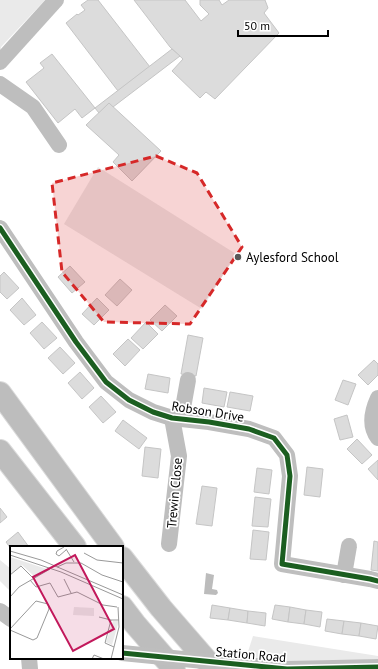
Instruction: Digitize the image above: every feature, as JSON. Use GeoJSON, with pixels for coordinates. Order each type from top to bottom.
{"type":"FeatureCollection","features":[{"type":"Feature","properties":{"kind":"highway"},"geometry":{"type":"LineString","coordinates":[[0,393],[113,546]]}},
{"type":"Feature","properties":{"kind":"highway"},"geometry":{"type":"LineString","coordinates":[[0,451],[74,546]]}},
{"type":"Feature","properties":{"kind":"highway"},"geometry":{"type":"LineString","coordinates":[[123,559],[161,608],[224,667]]}},
{"type":"Feature","properties":{"kind":"highway"},"geometry":{"type":"LineString","coordinates":[[123,608],[174,669]]}},
{"type":"Feature","properties":{"kind":"street"},"geometry":{"type":"LineString","coordinates":[[0,62],[56,0]]}},
{"type":"Feature","properties":{"kind":"street"},"geometry":{"type":"LineString","coordinates":[[0,84],[33,107],[59,145]]}},
{"type":"Feature","properties":{"kind":"street","name":"Robson Drive"},"geometry":{"type":"LineString","coordinates":[[0,228],[76,342],[106,382],[129,400],[152,412],[176,419],[209,422],[249,429],[274,438],[287,455],[290,476],[282,564],[378,581]]}},
{"type":"Feature","properties":{"kind":"street"},"geometry":{"type":"LineString","coordinates":[[176,419],[188,380]]}},
{"type":"Feature","properties":{"kind":"street"},"geometry":{"type":"LineString","coordinates":[[378,398],[374,407],[372,427],[378,438]]}},
{"type":"Feature","properties":{"kind":"street","name":"Trewin Close"},"geometry":{"type":"LineString","coordinates":[[169,544],[179,456],[176,419]]}},
{"type":"Feature","properties":{"kind":"street"},"geometry":{"type":"LineString","coordinates":[[344,575],[349,546]]}},
{"type":"Feature","properties":{"kind":"street"},"geometry":{"type":"LineString","coordinates":[[0,601],[10,608]]}},
{"type":"Feature","properties":{"kind":"street"},"geometry":{"type":"LineString","coordinates":[[0,611],[10,618]]}},
{"type":"Feature","properties":{"kind":"street","name":"Station Road"},"geometry":{"type":"LineString","coordinates":[[123,653],[224,667],[287,669],[378,667]]}},
{"type":"Feature","properties":{"kind":"highlighted area"},"geometry":{"type":"Polygon","coordinates":[[[156,156],[197,173],[242,247],[190,324],[104,322],[62,272],[52,183],[156,156]]]}},
{"type":"Feature","properties":{"kind":"shaded area"},"geometry":{"type":"Polygon","coordinates":[[[0,0],[45,0],[1,47],[0,51],[0,0]]]}},
{"type":"Feature","properties":{"kind":"shaded area"},"geometry":{"type":"Polygon","coordinates":[[[98,167],[236,254],[202,309],[64,224],[98,167]]]}},
{"type":"Feature","properties":{"kind":"shaded area"},"geometry":{"type":"Polygon","coordinates":[[[0,560],[10,568],[10,591],[0,581],[0,560]]]}},
{"type":"Feature","properties":{"kind":"shaded area"},"geometry":{"type":"Polygon","coordinates":[[[206,573],[214,575],[212,589],[217,590],[218,593],[216,595],[204,594],[206,573]]]}},
{"type":"Feature","properties":{"kind":"shaded area"},"geometry":{"type":"Polygon","coordinates":[[[253,636],[378,656],[378,659],[334,662],[286,662],[246,658],[253,636]]]}},
{"type":"Feature","properties":{"kind":"building"},"geometry":{"type":"Polygon","coordinates":[[[88,0],[98,0],[150,67],[118,91],[66,23],[77,14],[78,15],[85,10],[81,5],[88,0]]]}},
{"type":"Feature","properties":{"kind":"building"},"geometry":{"type":"Polygon","coordinates":[[[134,0],[185,0],[201,21],[209,14],[200,5],[200,0],[219,0],[222,5],[229,0],[265,0],[268,8],[264,13],[279,33],[215,99],[206,92],[200,98],[172,71],[183,59],[170,47],[134,0]]]}},
{"type":"Feature","properties":{"kind":"building"},"geometry":{"type":"Polygon","coordinates":[[[172,49],[180,56],[113,107],[109,103],[99,113],[95,108],[172,49]]]}},
{"type":"Feature","properties":{"kind":"building"},"geometry":{"type":"Polygon","coordinates":[[[52,54],[95,108],[82,118],[75,109],[58,123],[26,82],[44,68],[40,63],[52,54]]]}},
{"type":"Feature","properties":{"kind":"building"},"geometry":{"type":"Polygon","coordinates":[[[109,103],[161,151],[132,181],[113,162],[119,155],[86,125],[109,103]]]}},
{"type":"Feature","properties":{"kind":"building"},"geometry":{"type":"Polygon","coordinates":[[[70,266],[85,282],[72,293],[58,277],[70,266]]]}},
{"type":"Feature","properties":{"kind":"building"},"geometry":{"type":"Polygon","coordinates":[[[4,272],[19,288],[7,299],[0,292],[0,276],[4,272]]]}},
{"type":"Feature","properties":{"kind":"building"},"geometry":{"type":"Polygon","coordinates":[[[120,279],[132,290],[117,306],[105,295],[120,279]]]}},
{"type":"Feature","properties":{"kind":"building"},"geometry":{"type":"Polygon","coordinates":[[[22,298],[36,315],[24,325],[10,310],[22,298]]]}},
{"type":"Feature","properties":{"kind":"building"},"geometry":{"type":"Polygon","coordinates":[[[97,298],[109,310],[94,325],[82,314],[97,298]]]}},
{"type":"Feature","properties":{"kind":"building"},"geometry":{"type":"Polygon","coordinates":[[[165,305],[177,316],[162,331],[150,320],[165,305]]]}},
{"type":"Feature","properties":{"kind":"building"},"geometry":{"type":"Polygon","coordinates":[[[42,322],[57,338],[44,349],[30,333],[42,322]]]}},
{"type":"Feature","properties":{"kind":"building"},"geometry":{"type":"Polygon","coordinates":[[[146,322],[158,334],[143,349],[131,338],[146,322]]]}},
{"type":"Feature","properties":{"kind":"building"},"geometry":{"type":"Polygon","coordinates":[[[188,335],[203,338],[196,376],[181,374],[188,335]]]}},
{"type":"Feature","properties":{"kind":"building"},"geometry":{"type":"Polygon","coordinates":[[[128,339],[140,350],[125,366],[113,354],[128,339]]]}},
{"type":"Feature","properties":{"kind":"building"},"geometry":{"type":"Polygon","coordinates":[[[60,347],[75,363],[63,374],[48,358],[60,347]]]}},
{"type":"Feature","properties":{"kind":"building"},"geometry":{"type":"Polygon","coordinates":[[[374,360],[378,364],[378,375],[368,385],[358,375],[374,360]]]}},
{"type":"Feature","properties":{"kind":"building"},"geometry":{"type":"Polygon","coordinates":[[[80,372],[94,388],[82,399],[68,383],[80,372]]]}},
{"type":"Feature","properties":{"kind":"building"},"geometry":{"type":"Polygon","coordinates":[[[148,374],[170,378],[168,393],[145,389],[148,374]]]}},
{"type":"Feature","properties":{"kind":"building"},"geometry":{"type":"Polygon","coordinates":[[[343,380],[356,384],[348,405],[335,400],[343,380]]]}},
{"type":"Feature","properties":{"kind":"building"},"geometry":{"type":"Polygon","coordinates":[[[204,388],[227,392],[224,407],[202,403],[204,388]]]}},
{"type":"Feature","properties":{"kind":"building"},"geometry":{"type":"Polygon","coordinates":[[[230,392],[253,396],[250,411],[227,407],[230,392]]]}},
{"type":"Feature","properties":{"kind":"building"},"geometry":{"type":"Polygon","coordinates":[[[101,396],[116,412],[103,423],[89,407],[101,396]]]}},
{"type":"Feature","properties":{"kind":"building"},"geometry":{"type":"Polygon","coordinates":[[[347,415],[353,437],[340,440],[334,419],[347,415]]]}},
{"type":"Feature","properties":{"kind":"building"},"geometry":{"type":"Polygon","coordinates":[[[123,420],[147,438],[139,449],[115,431],[123,420]]]}},
{"type":"Feature","properties":{"kind":"building"},"geometry":{"type":"Polygon","coordinates":[[[357,439],[372,455],[362,464],[347,449],[357,439]]]}},
{"type":"Feature","properties":{"kind":"building"},"geometry":{"type":"Polygon","coordinates":[[[145,447],[161,449],[158,478],[142,476],[145,447]]]}},
{"type":"Feature","properties":{"kind":"building"},"geometry":{"type":"Polygon","coordinates":[[[378,460],[378,480],[368,469],[378,460]]]}},
{"type":"Feature","properties":{"kind":"building"},"geometry":{"type":"Polygon","coordinates":[[[307,467],[323,469],[320,497],[304,495],[307,467]]]}},
{"type":"Feature","properties":{"kind":"building"},"geometry":{"type":"Polygon","coordinates":[[[257,468],[272,470],[269,494],[254,492],[257,468]]]}},
{"type":"Feature","properties":{"kind":"building"},"geometry":{"type":"Polygon","coordinates":[[[202,486],[217,488],[212,526],[196,524],[202,486]]]}},
{"type":"Feature","properties":{"kind":"building"},"geometry":{"type":"Polygon","coordinates":[[[255,497],[271,499],[268,527],[252,526],[255,497]]]}},
{"type":"Feature","properties":{"kind":"building"},"geometry":{"type":"Polygon","coordinates":[[[0,508],[7,517],[0,523],[0,508]]]}},
{"type":"Feature","properties":{"kind":"building"},"geometry":{"type":"Polygon","coordinates":[[[253,530],[269,532],[266,560],[250,559],[253,530]]]}},
{"type":"Feature","properties":{"kind":"building"},"geometry":{"type":"Polygon","coordinates":[[[18,532],[28,546],[10,546],[10,548],[6,542],[18,532]]]}},
{"type":"Feature","properties":{"kind":"building"},"geometry":{"type":"Polygon","coordinates":[[[374,541],[378,542],[378,571],[371,570],[374,541]]]}},
{"type":"Feature","properties":{"kind":"building"},"geometry":{"type":"Polygon","coordinates":[[[212,605],[230,608],[228,620],[210,618],[212,605]]]}},
{"type":"Feature","properties":{"kind":"building"},"geometry":{"type":"Polygon","coordinates":[[[275,605],[290,607],[288,622],[272,619],[275,605]]]}},
{"type":"Feature","properties":{"kind":"building"},"geometry":{"type":"Polygon","coordinates":[[[290,607],[306,610],[304,624],[288,622],[290,607]]]}},
{"type":"Feature","properties":{"kind":"building"},"geometry":{"type":"Polygon","coordinates":[[[230,608],[248,611],[247,623],[228,620],[230,608]]]}},
{"type":"Feature","properties":{"kind":"building"},"geometry":{"type":"Polygon","coordinates":[[[306,610],[322,612],[320,627],[304,624],[306,610]]]}},
{"type":"Feature","properties":{"kind":"building"},"geometry":{"type":"Polygon","coordinates":[[[248,611],[266,613],[265,626],[247,623],[248,611]]]}},
{"type":"Feature","properties":{"kind":"building"},"geometry":{"type":"Polygon","coordinates":[[[327,619],[344,621],[342,634],[325,631],[327,619]]]}},
{"type":"Feature","properties":{"kind":"building"},"geometry":{"type":"Polygon","coordinates":[[[344,621],[361,623],[359,636],[342,634],[344,621]]]}},
{"type":"Feature","properties":{"kind":"building"},"geometry":{"type":"Polygon","coordinates":[[[361,623],[378,626],[376,639],[359,636],[361,623]]]}},
{"type":"Feature","properties":{"kind":"cycle path"},"geometry":{"type":"LineString","coordinates":[[0,228],[76,342],[106,382],[129,400],[153,412],[172,418],[209,422],[249,429],[274,438],[287,455],[290,476],[282,564],[378,581]]}},
{"type":"Feature","properties":{"kind":"cycle path"},"geometry":{"type":"LineString","coordinates":[[123,653],[287,669],[378,667]]}},
{"type":"Feature","properties":{"kind":"place","name":"Aylesford School"},"geometry":{"type":"Point","coordinates":[238,257]}}]}
